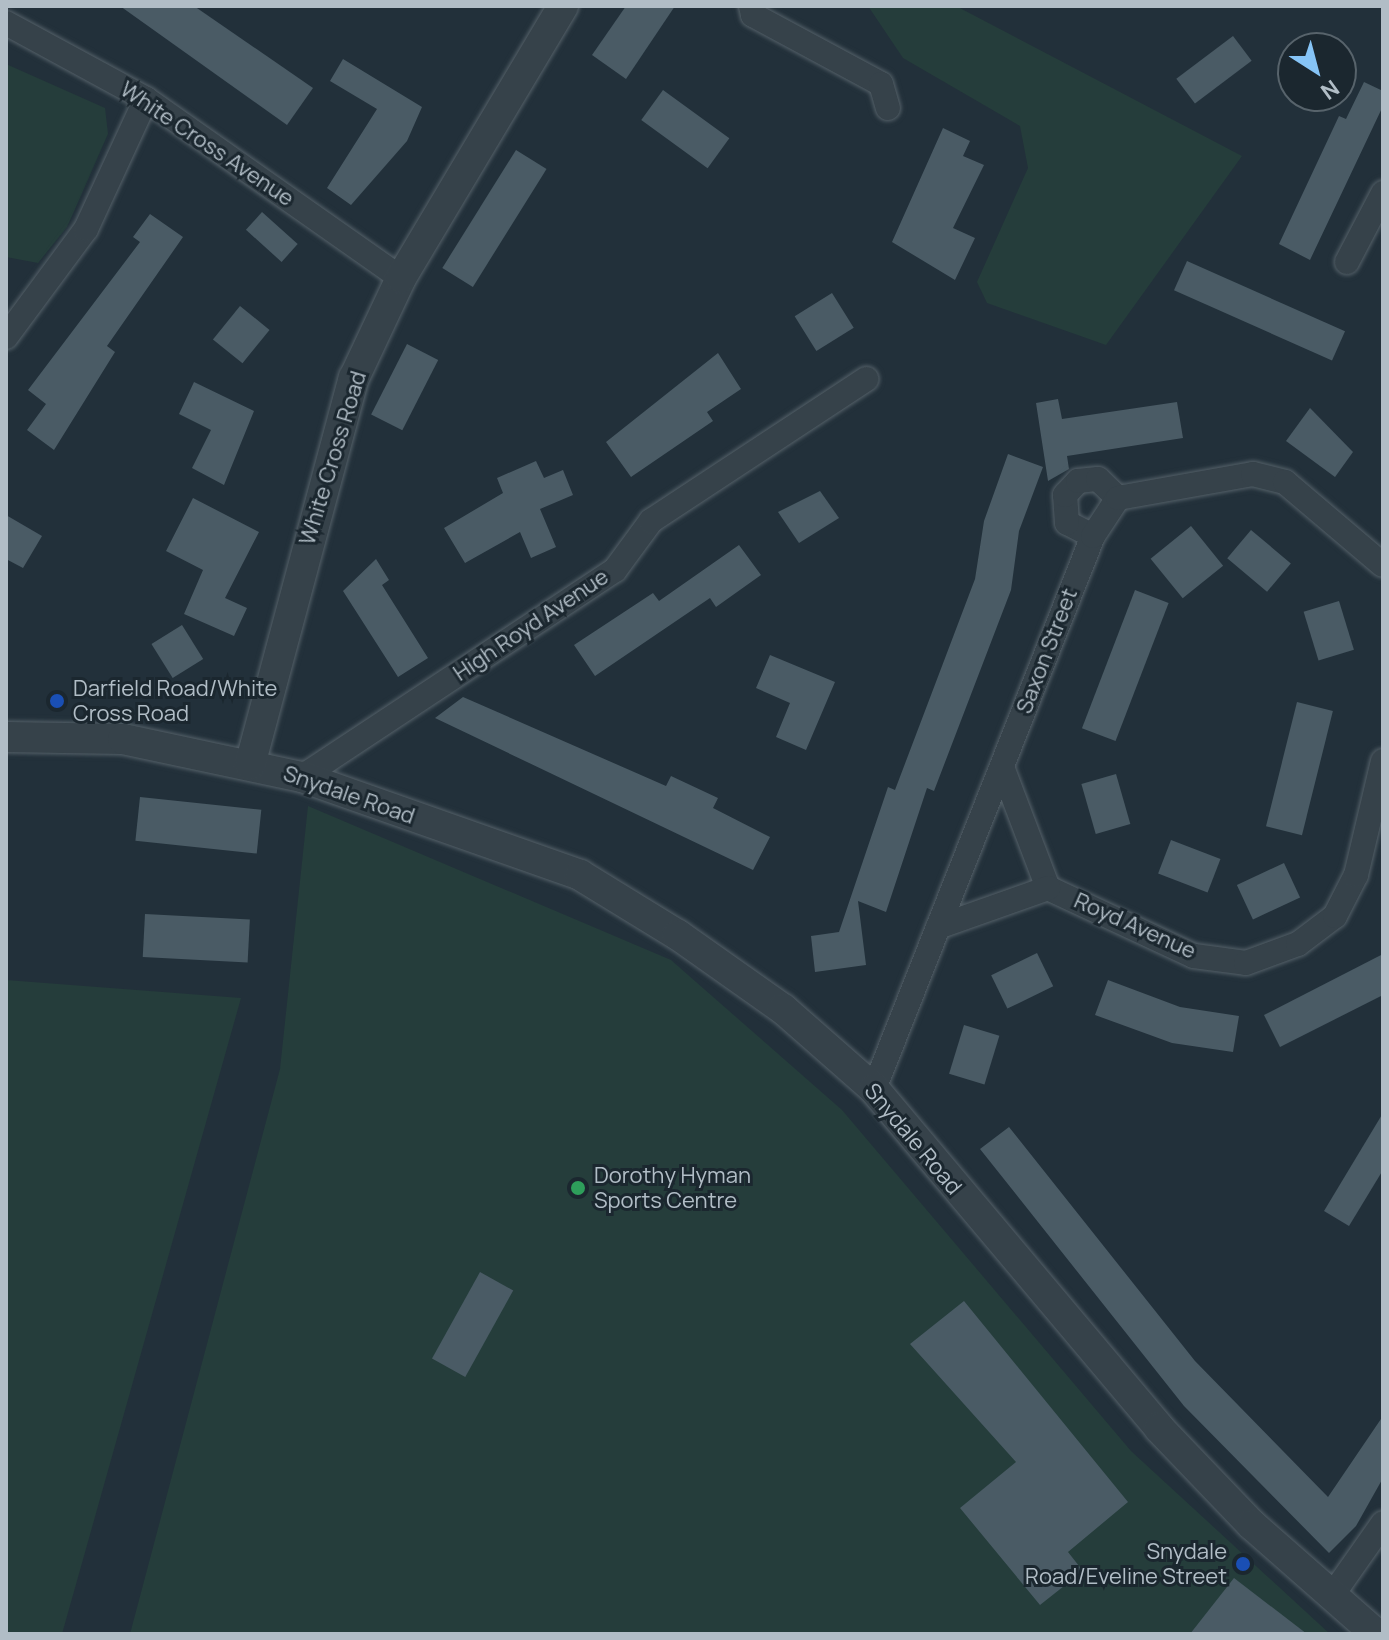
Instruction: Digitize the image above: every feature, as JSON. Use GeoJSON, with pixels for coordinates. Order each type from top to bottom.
{"type":"FeatureCollection","features":[{"type":"Feature","properties":{"kind":"street","name":"White Cross Road"},"geometry":{"type":"LineString","coordinates":[[250,765],[354,378],[401,278],[563,6]]}},
{"type":"Feature","properties":{"kind":"street"},"geometry":{"type":"LineString","coordinates":[[751,6],[753,15],[881,84],[888,108]]}},
{"type":"Feature","properties":{"kind":"street","name":"White Cross Avenue"},"geometry":{"type":"LineString","coordinates":[[6,23],[146,99],[401,278]]}},
{"type":"Feature","properties":{"kind":"street"},"geometry":{"type":"LineString","coordinates":[[6,337],[86,229],[146,99]]}},
{"type":"Feature","properties":{"kind":"street"},"geometry":{"type":"LineString","coordinates":[[1347,262],[1383,193]]}},
{"type":"Feature","properties":{"kind":"street","name":"High Royd Avenue"},"geometry":{"type":"LineString","coordinates":[[302,777],[615,570],[651,521],[866,379]]}},
{"type":"Feature","properties":{"kind":"street"},"geometry":{"type":"LineString","coordinates":[[1093,536],[1067,523],[1065,495],[1088,479],[1106,483],[1118,498],[1253,474],[1285,482],[1383,565]]}},
{"type":"Feature","properties":{"kind":"street","name":"Saxon Street"},"geometry":{"type":"LineString","coordinates":[[874,1089],[1093,536],[1118,498]]}},
{"type":"Feature","properties":{"kind":"street","name":"Snydale Road"},"geometry":{"type":"LineString","coordinates":[[6,737],[123,739],[302,777],[580,875],[783,1009],[874,1089],[1159,1428],[1331,1597],[1376,1634]]}},
{"type":"Feature","properties":{"kind":"street","name":"Royd Avenue"},"geometry":{"type":"LineString","coordinates":[[1048,888],[1194,956],[1246,963],[1298,944],[1335,916],[1356,875],[1383,761]]}},
{"type":"Feature","properties":{"kind":"street"},"geometry":{"type":"LineString","coordinates":[[938,927],[1048,888],[1002,767]]}},
{"type":"Feature","properties":{"kind":"street"},"geometry":{"type":"LineString","coordinates":[[1331,1597],[1383,1523]]}},
{"type":"Feature","properties":{"kind":"green space"},"geometry":{"type":"Polygon","coordinates":[[[868,6],[956,6],[1242,156],[1106,345],[987,303],[977,282],[1028,168],[1020,126],[903,58],[868,6]]]}},
{"type":"Feature","properties":{"kind":"green space"},"geometry":{"type":"Polygon","coordinates":[[[6,64],[105,108],[108,134],[67,227],[38,263],[6,257],[6,64]]]}},
{"type":"Feature","properties":{"kind":"green space","name":"Dorothy Hyman Sports Centre"},"geometry":{"type":"Polygon","coordinates":[[[308,806],[671,960],[842,1110],[1131,1451],[1330,1634],[130,1634],[280,1069],[308,806]]]}},
{"type":"Feature","properties":{"kind":"green space"},"geometry":{"type":"Polygon","coordinates":[[[6,980],[241,998],[62,1634],[6,1634],[6,980]]]}},
{"type":"Feature","properties":{"kind":"building"},"geometry":{"type":"Polygon","coordinates":[[[120,6],[194,6],[313,88],[287,125],[120,6]]]}},
{"type":"Feature","properties":{"kind":"building"},"geometry":{"type":"Polygon","coordinates":[[[626,6],[675,6],[626,79],[592,55],[626,6]]]}},
{"type":"Feature","properties":{"kind":"building"},"geometry":{"type":"Polygon","coordinates":[[[1233,36],[1252,61],[1195,103],[1176,79],[1233,36]]]}},
{"type":"Feature","properties":{"kind":"building"},"geometry":{"type":"Polygon","coordinates":[[[343,59],[422,107],[407,141],[351,205],[327,188],[377,109],[330,81],[343,59]]]}},
{"type":"Feature","properties":{"kind":"building"},"geometry":{"type":"Polygon","coordinates":[[[1364,82],[1383,91],[1383,106],[1310,260],[1279,244],[1339,116],[1346,119],[1349,112],[1357,112],[1357,96],[1364,82]]]}},
{"type":"Feature","properties":{"kind":"building"},"geometry":{"type":"Polygon","coordinates":[[[663,90],[729,138],[708,168],[641,120],[663,90]]]}},
{"type":"Feature","properties":{"kind":"building"},"geometry":{"type":"Polygon","coordinates":[[[943,128],[970,141],[963,156],[984,165],[953,228],[975,238],[955,280],[892,242],[943,128]]]}},
{"type":"Feature","properties":{"kind":"building"},"geometry":{"type":"Polygon","coordinates":[[[516,150],[547,169],[473,287],[442,268],[516,150]]]}},
{"type":"Feature","properties":{"kind":"building"},"geometry":{"type":"Polygon","coordinates":[[[262,212],[298,244],[282,262],[246,230],[262,212]]]}},
{"type":"Feature","properties":{"kind":"building"},"geometry":{"type":"Polygon","coordinates":[[[150,214],[183,237],[107,346],[115,352],[54,450],[27,430],[46,404],[28,390],[140,242],[133,237],[150,214]]]}},
{"type":"Feature","properties":{"kind":"building"},"geometry":{"type":"Polygon","coordinates":[[[1187,261],[1345,331],[1332,361],[1174,290],[1187,261]]]}},
{"type":"Feature","properties":{"kind":"building"},"geometry":{"type":"Polygon","coordinates":[[[832,293],[854,328],[816,351],[795,316],[832,293]]]}},
{"type":"Feature","properties":{"kind":"building"},"geometry":{"type":"Polygon","coordinates":[[[240,306],[270,330],[242,363],[213,339],[240,306]]]}},
{"type":"Feature","properties":{"kind":"building"},"geometry":{"type":"Polygon","coordinates":[[[407,344],[438,360],[402,430],[371,414],[407,344]]]}},
{"type":"Feature","properties":{"kind":"building"},"geometry":{"type":"Polygon","coordinates":[[[718,353],[741,389],[707,412],[713,421],[631,477],[606,442],[718,353]]]}},
{"type":"Feature","properties":{"kind":"building"},"geometry":{"type":"Polygon","coordinates":[[[194,382],[254,411],[224,485],[192,468],[211,430],[179,414],[194,382]]]}},
{"type":"Feature","properties":{"kind":"building"},"geometry":{"type":"Polygon","coordinates":[[[1058,399],[1062,419],[1177,402],[1183,438],[1067,456],[1069,469],[1048,481],[1036,403],[1058,399]]]}},
{"type":"Feature","properties":{"kind":"building"},"geometry":{"type":"Polygon","coordinates":[[[1310,408],[1353,452],[1335,477],[1286,441],[1310,408]]]}},
{"type":"Feature","properties":{"kind":"building"},"geometry":{"type":"Polygon","coordinates":[[[1008,454],[1043,467],[1019,531],[1011,590],[934,791],[927,788],[886,912],[858,901],[866,965],[815,972],[811,936],[839,932],[888,787],[895,790],[975,579],[984,521],[1008,454]]]}},
{"type":"Feature","properties":{"kind":"building"},"geometry":{"type":"Polygon","coordinates":[[[536,461],[544,478],[563,470],[573,495],[540,509],[556,547],[531,558],[520,532],[465,563],[444,528],[503,493],[497,478],[536,461]]]}},
{"type":"Feature","properties":{"kind":"building"},"geometry":{"type":"Polygon","coordinates":[[[820,491],[839,518],[799,543],[778,512],[820,491]]]}},
{"type":"Feature","properties":{"kind":"building"},"geometry":{"type":"Polygon","coordinates":[[[193,498],[259,532],[225,598],[247,608],[234,636],[184,614],[203,570],[166,551],[193,498]]]}},
{"type":"Feature","properties":{"kind":"building"},"geometry":{"type":"Polygon","coordinates":[[[6,515],[42,536],[23,568],[6,559],[6,515]]]}},
{"type":"Feature","properties":{"kind":"building"},"geometry":{"type":"Polygon","coordinates":[[[1191,526],[1223,566],[1183,598],[1151,559],[1191,526]]]}},
{"type":"Feature","properties":{"kind":"building"},"geometry":{"type":"Polygon","coordinates":[[[1251,530],[1291,563],[1267,592],[1227,558],[1251,530]]]}},
{"type":"Feature","properties":{"kind":"building"},"geometry":{"type":"Polygon","coordinates":[[[739,545],[761,575],[716,607],[710,598],[595,676],[574,645],[653,593],[659,601],[739,545]]]}},
{"type":"Feature","properties":{"kind":"building"},"geometry":{"type":"Polygon","coordinates":[[[376,559],[389,580],[382,585],[428,658],[398,677],[343,591],[376,559]]]}},
{"type":"Feature","properties":{"kind":"building"},"geometry":{"type":"Polygon","coordinates":[[[1135,590],[1169,603],[1116,741],[1082,728],[1135,590]]]}},
{"type":"Feature","properties":{"kind":"building"},"geometry":{"type":"Polygon","coordinates":[[[1339,601],[1354,650],[1319,661],[1304,612],[1339,601]]]}},
{"type":"Feature","properties":{"kind":"building"},"geometry":{"type":"Polygon","coordinates":[[[182,625],[203,659],[173,678],[151,644],[182,625]]]}},
{"type":"Feature","properties":{"kind":"building"},"geometry":{"type":"Polygon","coordinates":[[[770,655],[835,682],[806,750],[776,737],[790,703],[756,688],[770,655]]]}},
{"type":"Feature","properties":{"kind":"building"},"geometry":{"type":"Polygon","coordinates":[[[463,697],[666,786],[671,776],[718,798],[713,808],[770,837],[753,870],[435,718],[463,697]]]}},
{"type":"Feature","properties":{"kind":"building"},"geometry":{"type":"Polygon","coordinates":[[[1297,702],[1333,711],[1302,835],[1266,826],[1297,702]]]}},
{"type":"Feature","properties":{"kind":"building"},"geometry":{"type":"Polygon","coordinates":[[[1116,774],[1130,824],[1096,834],[1081,784],[1116,774]]]}},
{"type":"Feature","properties":{"kind":"building"},"geometry":{"type":"Polygon","coordinates":[[[140,797],[261,810],[257,854],[135,841],[140,797]]]}},
{"type":"Feature","properties":{"kind":"building"},"geometry":{"type":"Polygon","coordinates":[[[1171,840],[1220,859],[1208,893],[1158,874],[1171,840]]]}},
{"type":"Feature","properties":{"kind":"building"},"geometry":{"type":"Polygon","coordinates":[[[1284,863],[1300,897],[1253,919],[1237,885],[1284,863]]]}},
{"type":"Feature","properties":{"kind":"building"},"geometry":{"type":"Polygon","coordinates":[[[145,914],[250,919],[248,962],[143,957],[145,914]]]}},
{"type":"Feature","properties":{"kind":"building"},"geometry":{"type":"Polygon","coordinates":[[[1037,953],[1053,986],[1007,1009],[991,975],[1037,953]]]}},
{"type":"Feature","properties":{"kind":"building"},"geometry":{"type":"Polygon","coordinates":[[[1383,954],[1383,995],[1280,1047],[1264,1015],[1383,954]]]}},
{"type":"Feature","properties":{"kind":"building"},"geometry":{"type":"Polygon","coordinates":[[[1108,980],[1180,1007],[1239,1016],[1233,1052],[1172,1043],[1095,1015],[1108,980]]]}},
{"type":"Feature","properties":{"kind":"building"},"geometry":{"type":"Polygon","coordinates":[[[964,1025],[999,1036],[984,1085],[949,1074],[964,1025]]]}},
{"type":"Feature","properties":{"kind":"building"},"geometry":{"type":"Polygon","coordinates":[[[1383,1113],[1383,1170],[1349,1226],[1324,1211],[1383,1113]]]}},
{"type":"Feature","properties":{"kind":"building"},"geometry":{"type":"Polygon","coordinates":[[[1009,1127],[1195,1361],[1328,1497],[1383,1416],[1383,1478],[1356,1526],[1329,1553],[1184,1406],[980,1149],[1009,1127]]]}},
{"type":"Feature","properties":{"kind":"building"},"geometry":{"type":"Polygon","coordinates":[[[480,1272],[513,1290],[465,1377],[432,1359],[480,1272]]]}},
{"type":"Feature","properties":{"kind":"building"},"geometry":{"type":"Polygon","coordinates":[[[964,1301],[1128,1502],[1068,1552],[1083,1571],[1040,1605],[960,1508],[1016,1462],[910,1344],[964,1301]]]}},
{"type":"Feature","properties":{"kind":"building"},"geometry":{"type":"Polygon","coordinates":[[[1234,1578],[1307,1634],[1190,1634],[1234,1578]]]}},
{"type":"Feature","properties":{"kind":"place","name":"Darfield Road/White Cross Road"},"geometry":{"type":"Point","coordinates":[57,701]}},
{"type":"Feature","properties":{"kind":"place","name":"Dorothy Hyman Sports Centre"},"geometry":{"type":"Point","coordinates":[578,1188]}},
{"type":"Feature","properties":{"kind":"place","name":"Snydale Road/Eveline Street"},"geometry":{"type":"Point","coordinates":[1243,1564]}}]}
